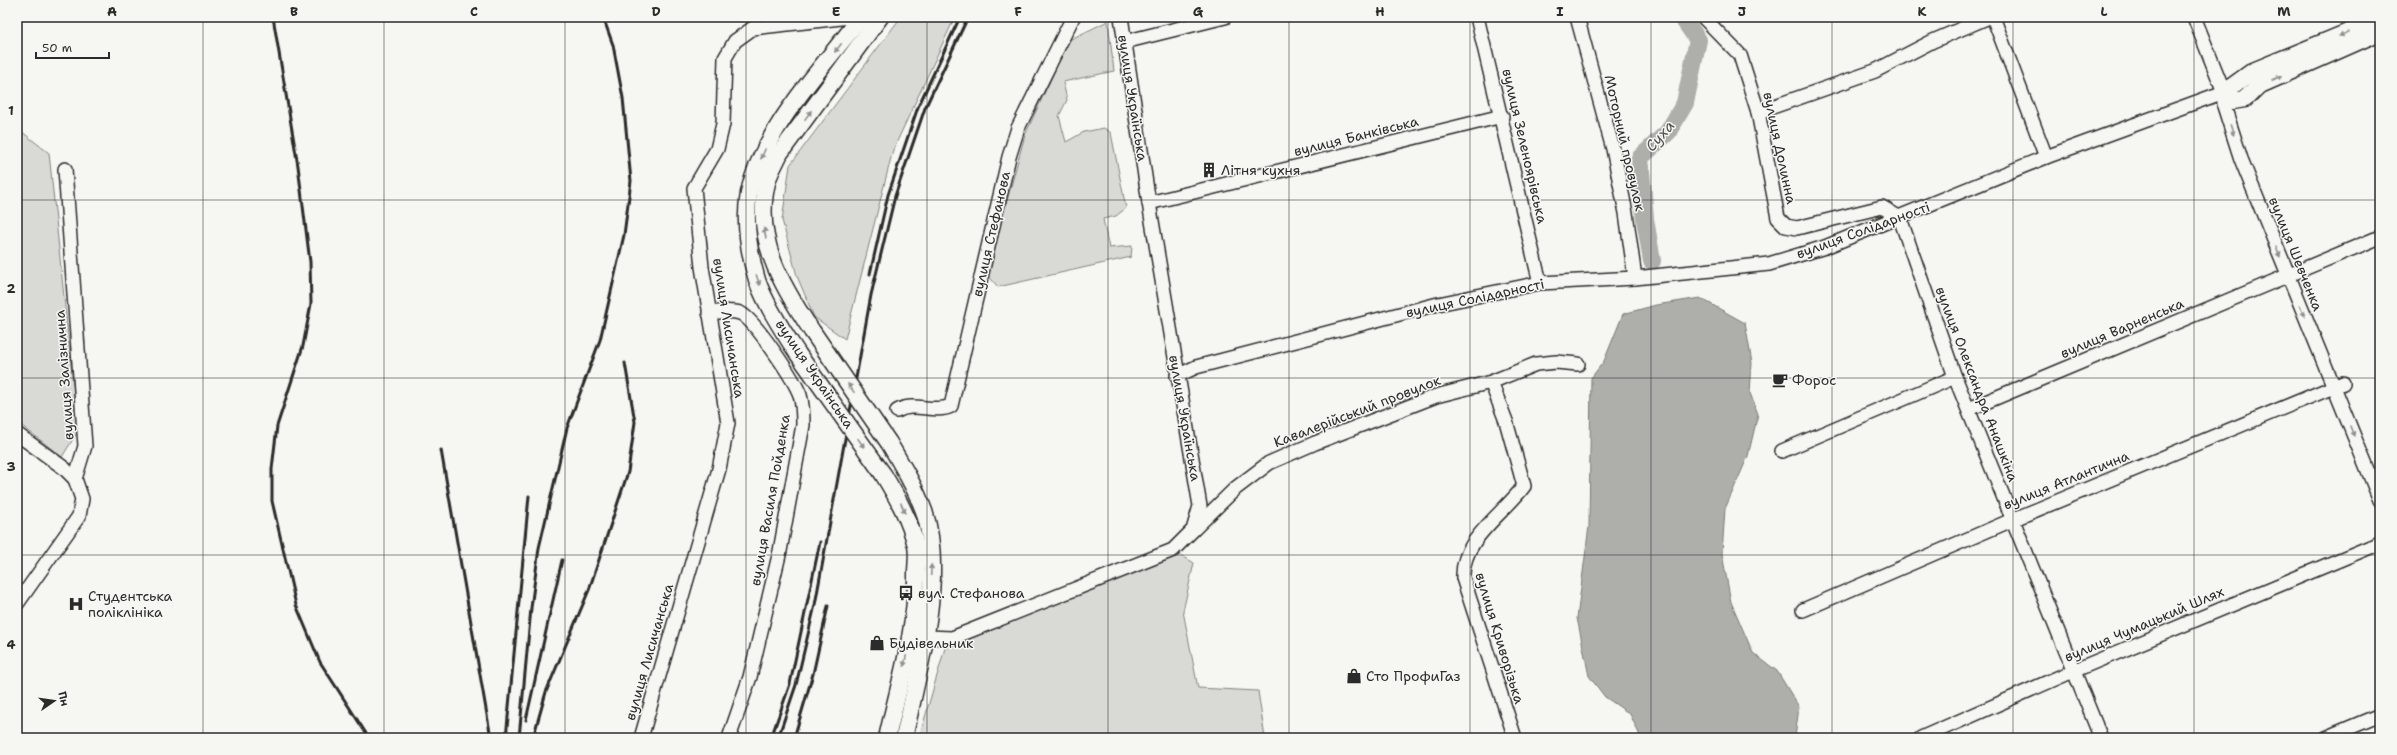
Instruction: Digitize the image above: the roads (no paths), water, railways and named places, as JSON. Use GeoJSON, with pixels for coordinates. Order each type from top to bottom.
{"type":"FeatureCollection","features":[{"type":"Feature","properties":{"kind":"main road","name":"вулиця Українська"},"geometry":{"type":"LineString","coordinates":[[862,17],[782,120],[769,141],[749,193],[747,224],[757,280],[783,330],[798,354],[883,474],[899,500],[909,522],[916,548],[916,595],[912,628]]}},
{"type":"Feature","properties":{"kind":"main road","name":"вулиця Українська"},"geometry":{"type":"LineString","coordinates":[[880,17],[780,153],[768,179],[764,228],[768,252],[791,300],[889,443],[910,480],[924,511],[930,537],[931,563],[926,637]]}},
{"type":"Feature","properties":{"kind":"main road","name":"вулиця Солідарності"},"geometry":{"type":"LineString","coordinates":[[2224,92],[2253,71],[2380,19]]}},
{"type":"Feature","properties":{"kind":"main road"},"geometry":{"type":"LineString","coordinates":[[2224,92],[2233,101],[2245,99],[2258,86],[2380,32]]}},
{"type":"Feature","properties":{"kind":"main road"},"geometry":{"type":"LineString","coordinates":[[887,738],[912,628],[926,637],[904,738]]}},
{"type":"Feature","properties":{"kind":"street","name":"вулиця Лисичанська"},"geometry":{"type":"LineString","coordinates":[[641,738],[719,469],[728,423],[709,313],[694,188],[717,149],[723,124],[725,58],[735,41],[753,28],[850,17]]}},
{"type":"Feature","properties":{"kind":"street","name":"вулиця Стефанова"},"geometry":{"type":"LineString","coordinates":[[897,412],[905,406],[944,409],[951,406],[1009,157],[1018,128],[1072,17]]}},
{"type":"Feature","properties":{"kind":"street","name":"вулиця Українська"},"geometry":{"type":"LineString","coordinates":[[926,637],[952,638],[1173,550],[1193,530],[1200,506],[1149,203],[1121,17]]}},
{"type":"Feature","properties":{"kind":"street"},"geometry":{"type":"LineString","coordinates":[[1124,42],[1225,17]]}},
{"type":"Feature","properties":{"kind":"street","name":"вулиця Зеленоярівська"},"geometry":{"type":"LineString","coordinates":[[1477,17],[1502,116],[1540,282]]}},
{"type":"Feature","properties":{"kind":"street","name":"Моторний провулок"},"geometry":{"type":"LineString","coordinates":[[1576,17],[1613,149],[1626,213],[1635,278]]}},
{"type":"Feature","properties":{"kind":"street","name":"вулиця Долинна"},"geometry":{"type":"LineString","coordinates":[[1704,17],[1740,55],[1758,112],[1778,218],[1786,226],[1797,228],[1882,206],[1900,218]]}},
{"type":"Feature","properties":{"kind":"street"},"geometry":{"type":"LineString","coordinates":[[1758,112],[1875,70],[1989,17]]}},
{"type":"Feature","properties":{"kind":"street"},"geometry":{"type":"LineString","coordinates":[[1993,17],[2046,157]]}},
{"type":"Feature","properties":{"kind":"street","name":"вулиця Шевченка"},"geometry":{"type":"LineString","coordinates":[[2194,17],[2224,92],[2224,106],[2241,159],[2292,273],[2338,385],[2380,500]]}},
{"type":"Feature","properties":{"kind":"street","name":"вулиця Солідарності"},"geometry":{"type":"LineString","coordinates":[[1177,376],[1196,367],[1430,306],[1540,282],[1635,278],[1769,264],[1825,247],[1900,218],[2046,157],[2224,92]]}},
{"type":"Feature","properties":{"kind":"street","name":"вулиця Банківська"},"geometry":{"type":"LineString","coordinates":[[1149,203],[1502,116]]}},
{"type":"Feature","properties":{"kind":"street","name":"вулиця Залізнична"},"geometry":{"type":"LineString","coordinates":[[65,169],[84,446],[75,479]]}},
{"type":"Feature","properties":{"kind":"street","name":"вулиця Олександра Анашкіна"},"geometry":{"type":"LineString","coordinates":[[1900,218],[1955,377],[2101,738]]}},
{"type":"Feature","properties":{"kind":"street","name":"вулиця Варненська"},"geometry":{"type":"LineString","coordinates":[[1969,410],[2380,237]]}},
{"type":"Feature","properties":{"kind":"street","name":"вулиця Василя Пойденка"},"geometry":{"type":"LineString","coordinates":[[709,313],[725,311],[740,313],[752,323],[794,384],[803,407],[803,425],[780,551],[750,677],[729,738]]}},
{"type":"Feature","properties":{"kind":"street","name":"Кавалерійський провулок"},"geometry":{"type":"LineString","coordinates":[[1193,530],[1236,488],[1269,463],[1436,396],[1491,382],[1536,364],[1556,362],[1578,364]]}},
{"type":"Feature","properties":{"kind":"street"},"geometry":{"type":"LineString","coordinates":[[1782,451],[1955,377]]}},
{"type":"Feature","properties":{"kind":"street","name":"вулиця Криворізька"},"geometry":{"type":"LineString","coordinates":[[1491,382],[1506,421],[1524,486],[1476,538],[1466,555],[1462,566],[1463,578],[1515,738]]}},
{"type":"Feature","properties":{"kind":"street","name":"вулиця Атлантична"},"geometry":{"type":"LineString","coordinates":[[1803,610],[2012,520],[2338,385]]}},
{"type":"Feature","properties":{"kind":"street"},"geometry":{"type":"LineString","coordinates":[[17,434],[64,468],[75,479],[82,499],[79,516],[17,604]]}},
{"type":"Feature","properties":{"kind":"street","name":"вулиця Чумацький Шлях"},"geometry":{"type":"LineString","coordinates":[[1921,738],[2073,671],[2380,543]]}},
{"type":"Feature","properties":{"kind":"street"},"geometry":{"type":"LineString","coordinates":[[2325,738],[2380,715]]}},
{"type":"Feature","properties":{"kind":"waterway","name":"Суха"},"geometry":{"type":"LineString","coordinates":[[1652,261],[1645,219],[1640,158],[1668,132],[1685,103],[1698,40],[1682,17]]}},
{"type":"Feature","properties":{"kind":"railway"},"geometry":{"type":"LineString","coordinates":[[273,17],[298,166],[310,262],[311,304],[303,346],[277,426],[272,469],[272,501],[296,605],[320,662],[369,738]]}},
{"type":"Feature","properties":{"kind":"railway"},"geometry":{"type":"LineString","coordinates":[[519,738],[531,608],[539,548],[567,428],[600,340],[624,235],[631,181],[623,98],[613,45],[603,17]]}},
{"type":"Feature","properties":{"kind":"railway"},"geometry":{"type":"LineString","coordinates":[[870,274],[888,195],[918,107],[960,17]]}},
{"type":"Feature","properties":{"kind":"railway"},"geometry":{"type":"LineString","coordinates":[[778,738],[796,685],[815,605],[871,295],[895,196],[925,108],[968,17]]}},
{"type":"Feature","properties":{"kind":"railway"},"geometry":{"type":"LineString","coordinates":[[533,738],[546,692],[589,590],[628,472],[635,422],[625,363]]}},
{"type":"Feature","properties":{"kind":"railway"},"geometry":{"type":"LineString","coordinates":[[441,450],[491,738]]}},
{"type":"Feature","properties":{"kind":"railway"},"geometry":{"type":"LineString","coordinates":[[506,738],[529,496]]}},
{"type":"Feature","properties":{"kind":"railway"},"geometry":{"type":"LineString","coordinates":[[771,738],[790,684],[820,542]]}},
{"type":"Feature","properties":{"kind":"railway"},"geometry":{"type":"LineString","coordinates":[[526,720],[562,560]]}},
{"type":"Feature","properties":{"kind":"railway"},"geometry":{"type":"LineString","coordinates":[[794,738],[813,674],[828,606]]}},
{"type":"Feature","properties":{"kind":"place","name":"Літня кухня"},"geometry":{"type":"Point","coordinates":[1209,170]}},
{"type":"Feature","properties":{"kind":"place","name":"Форос"},"geometry":{"type":"Point","coordinates":[1780,380]}},
{"type":"Feature","properties":{"kind":"place","name":"вул. Стефанова"},"geometry":{"type":"Point","coordinates":[906,593]}},
{"type":"Feature","properties":{"kind":"place","name":"Студентська поліклініка"},"geometry":{"type":"Point","coordinates":[76,604]}},
{"type":"Feature","properties":{"kind":"place","name":"Будівельник"},"geometry":{"type":"Point","coordinates":[877,643]}},
{"type":"Feature","properties":{"kind":"place","name":"Сто ПрофиГаз"},"geometry":{"type":"Point","coordinates":[1354,676]}}]}
